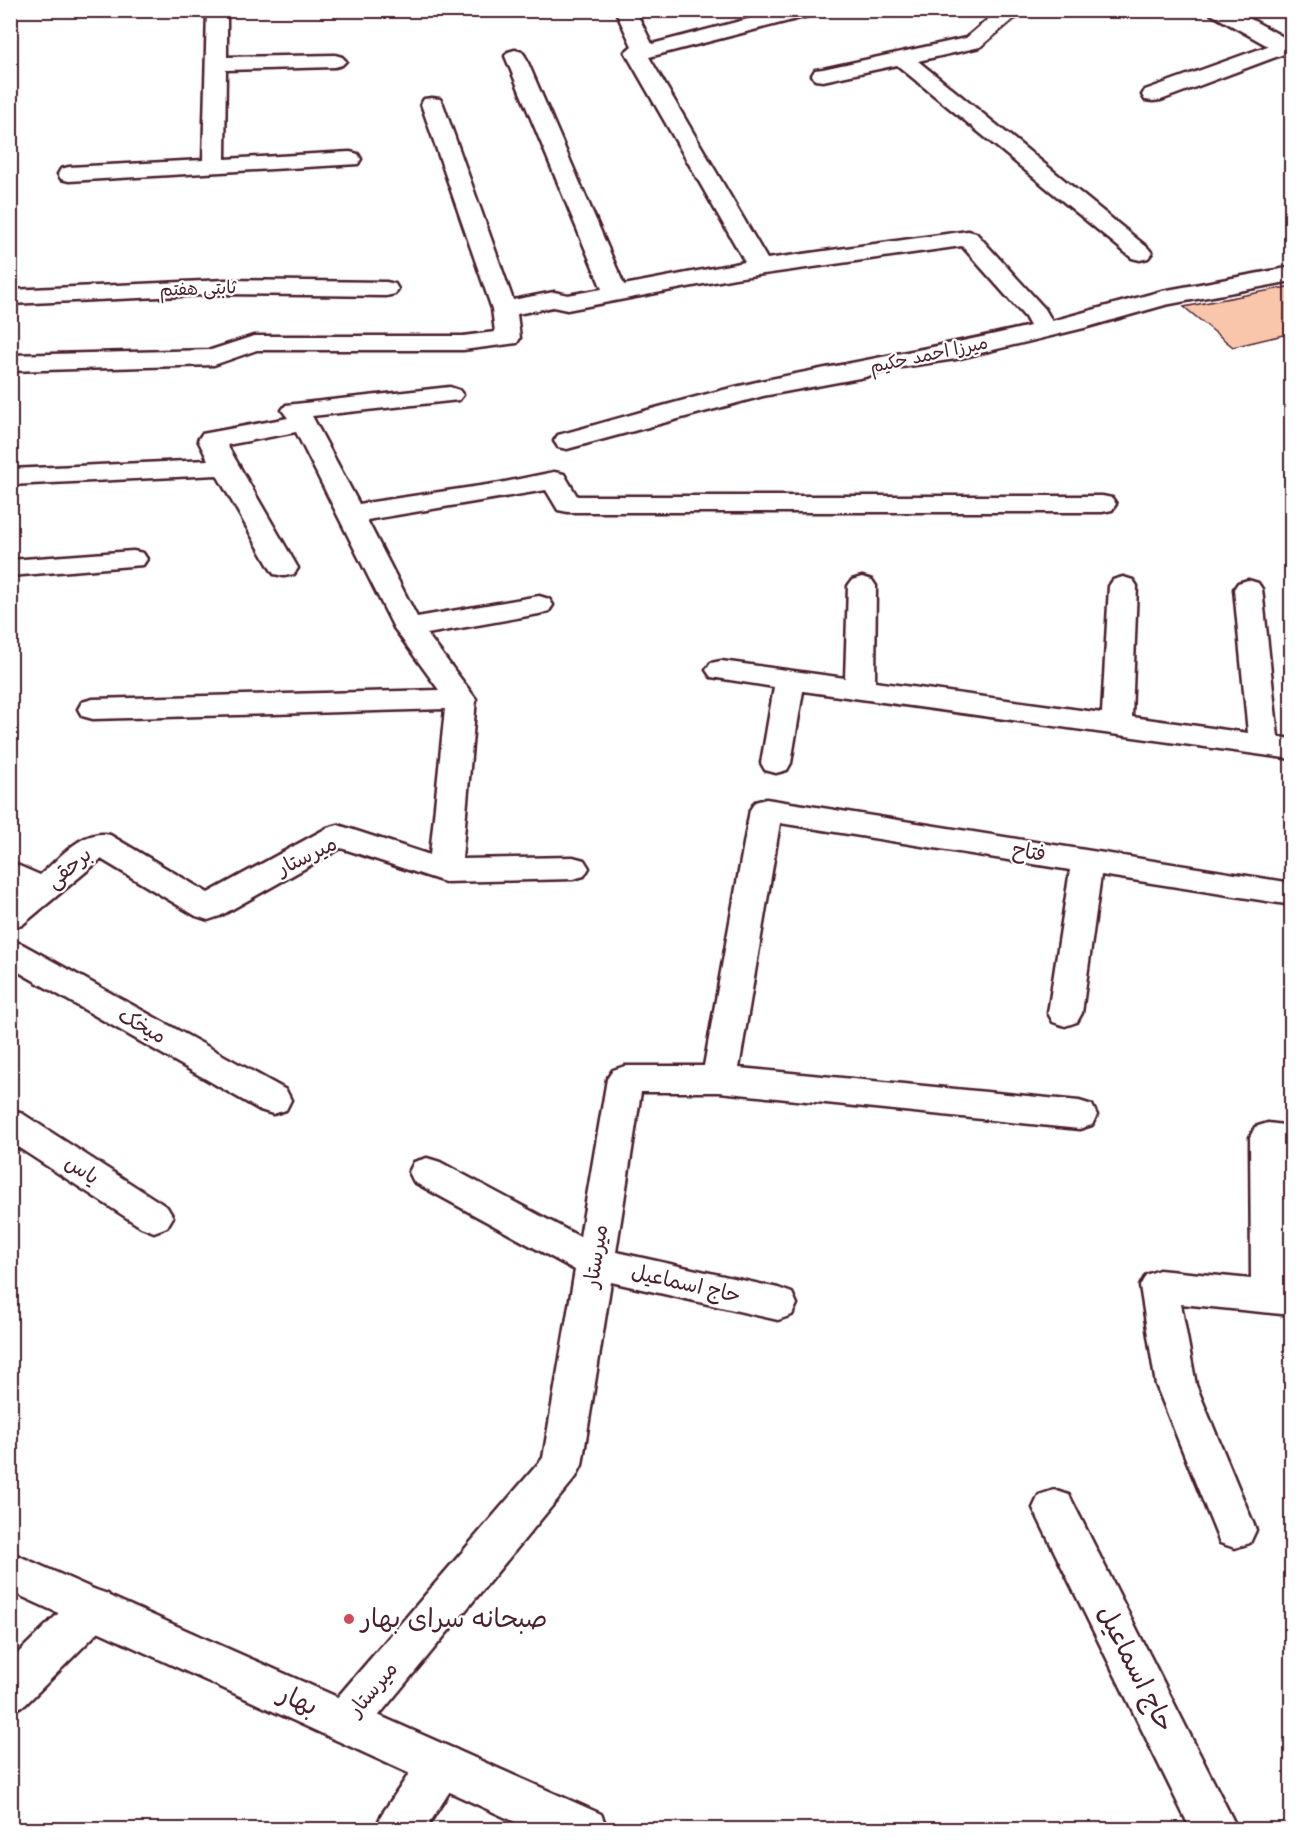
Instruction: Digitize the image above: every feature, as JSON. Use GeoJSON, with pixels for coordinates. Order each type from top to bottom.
{"type":"FeatureCollection","features":[{"type":"Feature","properties":{"kind":"street"},"geometry":{"type":"LineString","coordinates":[[214,166],[217,10]]}},
{"type":"Feature","properties":{"kind":"street"},"geometry":{"type":"LineString","coordinates":[[625,10],[645,52]]}},
{"type":"Feature","properties":{"kind":"street"},"geometry":{"type":"LineString","coordinates":[[760,268],[635,52],[645,52],[809,10]]}},
{"type":"Feature","properties":{"kind":"street"},"geometry":{"type":"LineString","coordinates":[[823,75],[973,43],[1006,15],[1019,10]]}},
{"type":"Feature","properties":{"kind":"street"},"geometry":{"type":"LineString","coordinates":[[1218,10],[1289,47]]}},
{"type":"Feature","properties":{"kind":"street"},"geometry":{"type":"LineString","coordinates":[[1153,95],[1289,47]]}},
{"type":"Feature","properties":{"kind":"street"},"geometry":{"type":"LineString","coordinates":[[515,56],[615,292]]}},
{"type":"Feature","properties":{"kind":"street"},"geometry":{"type":"LineString","coordinates":[[901,58],[1140,253]]}},
{"type":"Feature","properties":{"kind":"street"},"geometry":{"type":"LineString","coordinates":[[216,64],[335,61]]}},
{"type":"Feature","properties":{"kind":"street"},"geometry":{"type":"LineString","coordinates":[[10,363],[214,357],[254,343],[463,343],[508,338],[504,309],[432,104]]}},
{"type":"Feature","properties":{"kind":"street"},"geometry":{"type":"LineString","coordinates":[[69,174],[350,159]]}},
{"type":"Feature","properties":{"kind":"street"},"geometry":{"type":"LineString","coordinates":[[504,309],[554,300],[567,303],[615,292],[735,271],[968,238],[1036,314],[1044,329]]}},
{"type":"Feature","properties":{"kind":"street","name":"میرزا احمد حکیم"},"geometry":{"type":"LineString","coordinates":[[567,441],[761,389],[957,351],[1162,298],[1292,274]]}},
{"type":"Feature","properties":{"kind":"street","name":"ثابتی هفتم"},"geometry":{"type":"LineString","coordinates":[[10,297],[225,287],[386,289]]}},
{"type":"Feature","properties":{"kind":"street"},"geometry":{"type":"LineString","coordinates":[[445,871],[461,699],[408,628],[304,423],[295,410],[450,395]]}},
{"type":"Feature","properties":{"kind":"street"},"geometry":{"type":"LineString","coordinates":[[284,568],[211,440],[304,423]]}},
{"type":"Feature","properties":{"kind":"street"},"geometry":{"type":"LineString","coordinates":[[10,477],[225,467]]}},
{"type":"Feature","properties":{"kind":"street"},"geometry":{"type":"LineString","coordinates":[[349,514],[500,491],[554,480],[568,504],[1102,504]]}},
{"type":"Feature","properties":{"kind":"street"},"geometry":{"type":"LineString","coordinates":[[10,568],[133,560]]}},
{"type":"Feature","properties":{"kind":"street"},"geometry":{"type":"LineString","coordinates":[[860,689],[862,586]]}},
{"type":"Feature","properties":{"kind":"street"},"geometry":{"type":"LineString","coordinates":[[1117,724],[1123,586]]}},
{"type":"Feature","properties":{"kind":"street"},"geometry":{"type":"LineString","coordinates":[[721,670],[1277,747],[1248,590]]}},
{"type":"Feature","properties":{"kind":"street"},"geometry":{"type":"LineString","coordinates":[[408,628],[539,605]]}},
{"type":"Feature","properties":{"kind":"street"},"geometry":{"type":"LineString","coordinates":[[776,763],[790,679]]}},
{"type":"Feature","properties":{"kind":"street"},"geometry":{"type":"LineString","coordinates":[[93,709],[461,699]]}},
{"type":"Feature","properties":{"kind":"street","name":"فتاح"},"geometry":{"type":"LineString","coordinates":[[719,1079],[766,810],[1292,894]]}},
{"type":"Feature","properties":{"kind":"street","name":"میرستار"},"geometry":{"type":"LineString","coordinates":[[99,843],[208,908],[338,836],[445,871],[573,868]]}},
{"type":"Feature","properties":{"kind":"street","name":"برحقی"},"geometry":{"type":"LineString","coordinates":[[10,917],[99,843]]}},
{"type":"Feature","properties":{"kind":"street"},"geometry":{"type":"LineString","coordinates":[[1065,1014],[1087,861]]}},
{"type":"Feature","properties":{"kind":"street"},"geometry":{"type":"LineString","coordinates":[[10,873],[43,890]]}},
{"type":"Feature","properties":{"kind":"street","name":"میخک"},"geometry":{"type":"LineString","coordinates":[[10,952],[273,1100]]}},
{"type":"Feature","properties":{"kind":"street","name":"میرستار"},"geometry":{"type":"LineString","coordinates":[[345,1722],[562,1465],[625,1079],[719,1079]]}},
{"type":"Feature","properties":{"kind":"street"},"geometry":{"type":"LineString","coordinates":[[719,1079],[1079,1115]]}},
{"type":"Feature","properties":{"kind":"street","name":"یاس"},"geometry":{"type":"LineString","coordinates":[[10,1124],[154,1217]]}},
{"type":"Feature","properties":{"kind":"street"},"geometry":{"type":"LineString","coordinates":[[1235,1530],[1176,1385],[1159,1286],[1281,1297],[1268,1137],[1292,1140]]}},
{"type":"Feature","properties":{"kind":"street","name":"حاج اسماعیل"},"geometry":{"type":"LineString","coordinates":[[427,1172],[595,1263],[778,1304]]}},
{"type":"Feature","properties":{"kind":"street","name":"حاج اسماعیل"},"geometry":{"type":"LineString","coordinates":[[1054,1508],[1215,1830]]}},
{"type":"Feature","properties":{"kind":"street","name":"بهار"},"geometry":{"type":"LineString","coordinates":[[10,1571],[585,1830]]}},
{"type":"Feature","properties":{"kind":"street"},"geometry":{"type":"LineString","coordinates":[[10,1691],[93,1608]]}},
{"type":"Feature","properties":{"kind":"street"},"geometry":{"type":"LineString","coordinates":[[398,1830],[441,1765]]}},
{"type":"Feature","properties":{"kind":"building"},"geometry":{"type":"Polygon","coordinates":[[[1292,286],[1292,333],[1233,347],[1184,307],[1292,286]]]}},
{"type":"Feature","properties":{"kind":"place","name":"صبحانه سرای بهار"},"geometry":{"type":"Point","coordinates":[349,1619]}}]}
